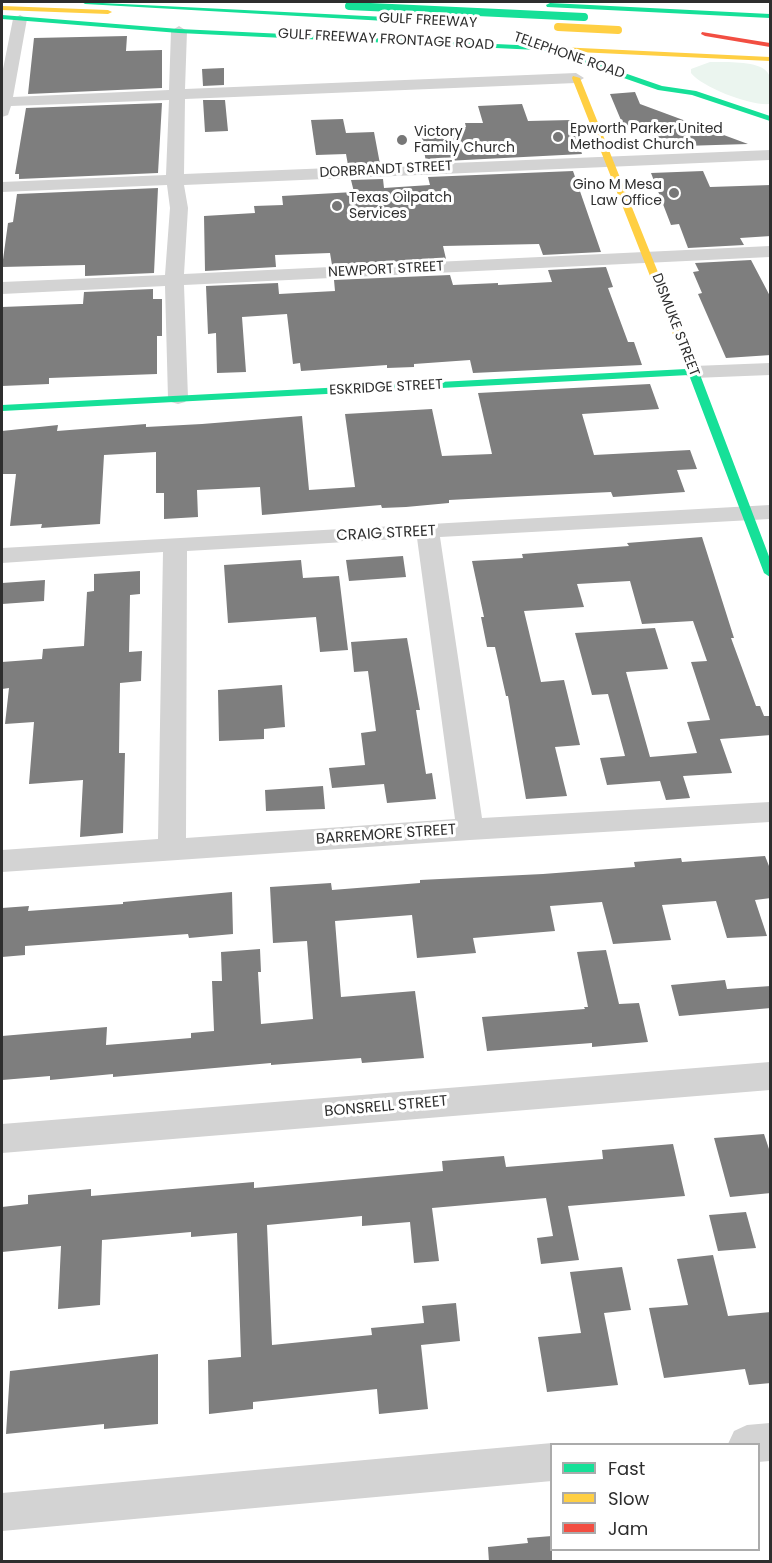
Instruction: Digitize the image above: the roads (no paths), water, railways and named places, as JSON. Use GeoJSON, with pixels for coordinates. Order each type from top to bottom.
{"type":"FeatureCollection","features":[{"type":"Feature","properties":{"kind":"main road","name":"GULF FREEWAY"},"geometry":{"type":"LineString","coordinates":[[85,2],[235,11],[349,11],[584,18],[771,27]]}},
{"type":"Feature","properties":{"kind":"main road","name":"GULF FREEWAY"},"geometry":{"type":"LineString","coordinates":[[255,2],[349,11],[624,30]]}},
{"type":"Feature","properties":{"kind":"main road"},"geometry":{"type":"LineString","coordinates":[[373,2],[423,22]]}},
{"type":"Feature","properties":{"kind":"main road","name":"TELEPHONE ROAD"},"geometry":{"type":"LineString","coordinates":[[412,2],[661,88],[693,93],[771,119]]}},
{"type":"Feature","properties":{"kind":"main road","name":"TELEPHONE ROAD"},"geometry":{"type":"LineString","coordinates":[[456,2],[529,27]]}},
{"type":"Feature","properties":{"kind":"main road","name":"GULF FREEWAY"},"geometry":{"type":"LineString","coordinates":[[480,2],[771,16]]}},
{"type":"Feature","properties":{"kind":"main road"},"geometry":{"type":"LineString","coordinates":[[498,2],[610,43],[655,53]]}},
{"type":"Feature","properties":{"kind":"main road"},"geometry":{"type":"LineString","coordinates":[[2,8],[183,16],[235,11]]}},
{"type":"Feature","properties":{"kind":"main road"},"geometry":{"type":"LineString","coordinates":[[714,14],[771,9]]}},
{"type":"Feature","properties":{"kind":"main road","name":"GULF FREEWAY FRONTAGE ROAD"},"geometry":{"type":"LineString","coordinates":[[2,17],[19,23],[771,59]]}},
{"type":"Feature","properties":{"kind":"main road"},"geometry":{"type":"LineString","coordinates":[[410,41],[434,36],[440,31]]}},
{"type":"Feature","properties":{"kind":"main road"},"geometry":{"type":"LineString","coordinates":[[771,38],[700,34],[771,45]]}},
{"type":"Feature","properties":{"kind":"main road","name":"TELEPHONE ROAD"},"geometry":{"type":"LineString","coordinates":[[550,35],[681,74],[693,93]]}},
{"type":"Feature","properties":{"kind":"main road"},"geometry":{"type":"LineString","coordinates":[[681,74],[714,56]]}},
{"type":"Feature","properties":{"kind":"main road","name":"DISMUKE STREET"},"geometry":{"type":"LineString","coordinates":[[574,58],[581,65],[576,71],[576,78],[649,257],[771,573]]}},
{"type":"Feature","properties":{"kind":"main road"},"geometry":{"type":"LineString","coordinates":[[576,78],[616,72]]}},
{"type":"Feature","properties":{"kind":"main road","name":"ESKRIDGE STREET"},"geometry":{"type":"LineString","coordinates":[[2,408],[694,372]]}},
{"type":"Feature","properties":{"kind":"street"},"geometry":{"type":"LineString","coordinates":[[2,28],[19,23],[2,105],[179,94],[576,78]]}},
{"type":"Feature","properties":{"kind":"street"},"geometry":{"type":"LineString","coordinates":[[178,398],[174,280],[179,208],[175,180],[179,31]]}},
{"type":"Feature","properties":{"kind":"street","name":"DORBRANDT STREET"},"geometry":{"type":"LineString","coordinates":[[2,187],[771,155]]}},
{"type":"Feature","properties":{"kind":"street","name":"NEWPORT STREET"},"geometry":{"type":"LineString","coordinates":[[2,288],[771,252]]}},
{"type":"Feature","properties":{"kind":"street","name":"ESKRIDGE STREET"},"geometry":{"type":"LineString","coordinates":[[694,372],[771,369]]}},
{"type":"Feature","properties":{"kind":"street","name":"CRAIG STREET"},"geometry":{"type":"LineString","coordinates":[[2,555],[771,512]]}},
{"type":"Feature","properties":{"kind":"street"},"geometry":{"type":"LineString","coordinates":[[428,532],[470,829]]}},
{"type":"Feature","properties":{"kind":"street"},"geometry":{"type":"LineString","coordinates":[[172,850],[174,544]]}},
{"type":"Feature","properties":{"kind":"street","name":"BARREMORE STREET"},"geometry":{"type":"LineString","coordinates":[[2,861],[470,829],[771,812]]}},
{"type":"Feature","properties":{"kind":"street","name":"BONSRELL STREET"},"geometry":{"type":"LineString","coordinates":[[2,1139],[771,1076]]}},
{"type":"Feature","properties":{"kind":"street"},"geometry":{"type":"LineString","coordinates":[[2,1512],[550,1462]]}},
{"type":"Feature","properties":{"kind":"place","name":"Epworth Parker United Methodist Church"},"geometry":{"type":"Point","coordinates":[558,137]}},
{"type":"Feature","properties":{"kind":"place","name":"Victory Family Church"},"geometry":{"type":"Point","coordinates":[402,140]}},
{"type":"Feature","properties":{"kind":"place","name":"Gino M Mesa Law Office"},"geometry":{"type":"Point","coordinates":[674,193]}},
{"type":"Feature","properties":{"kind":"place","name":"Texas Oilpatch Services"},"geometry":{"type":"Point","coordinates":[337,206]}}]}
